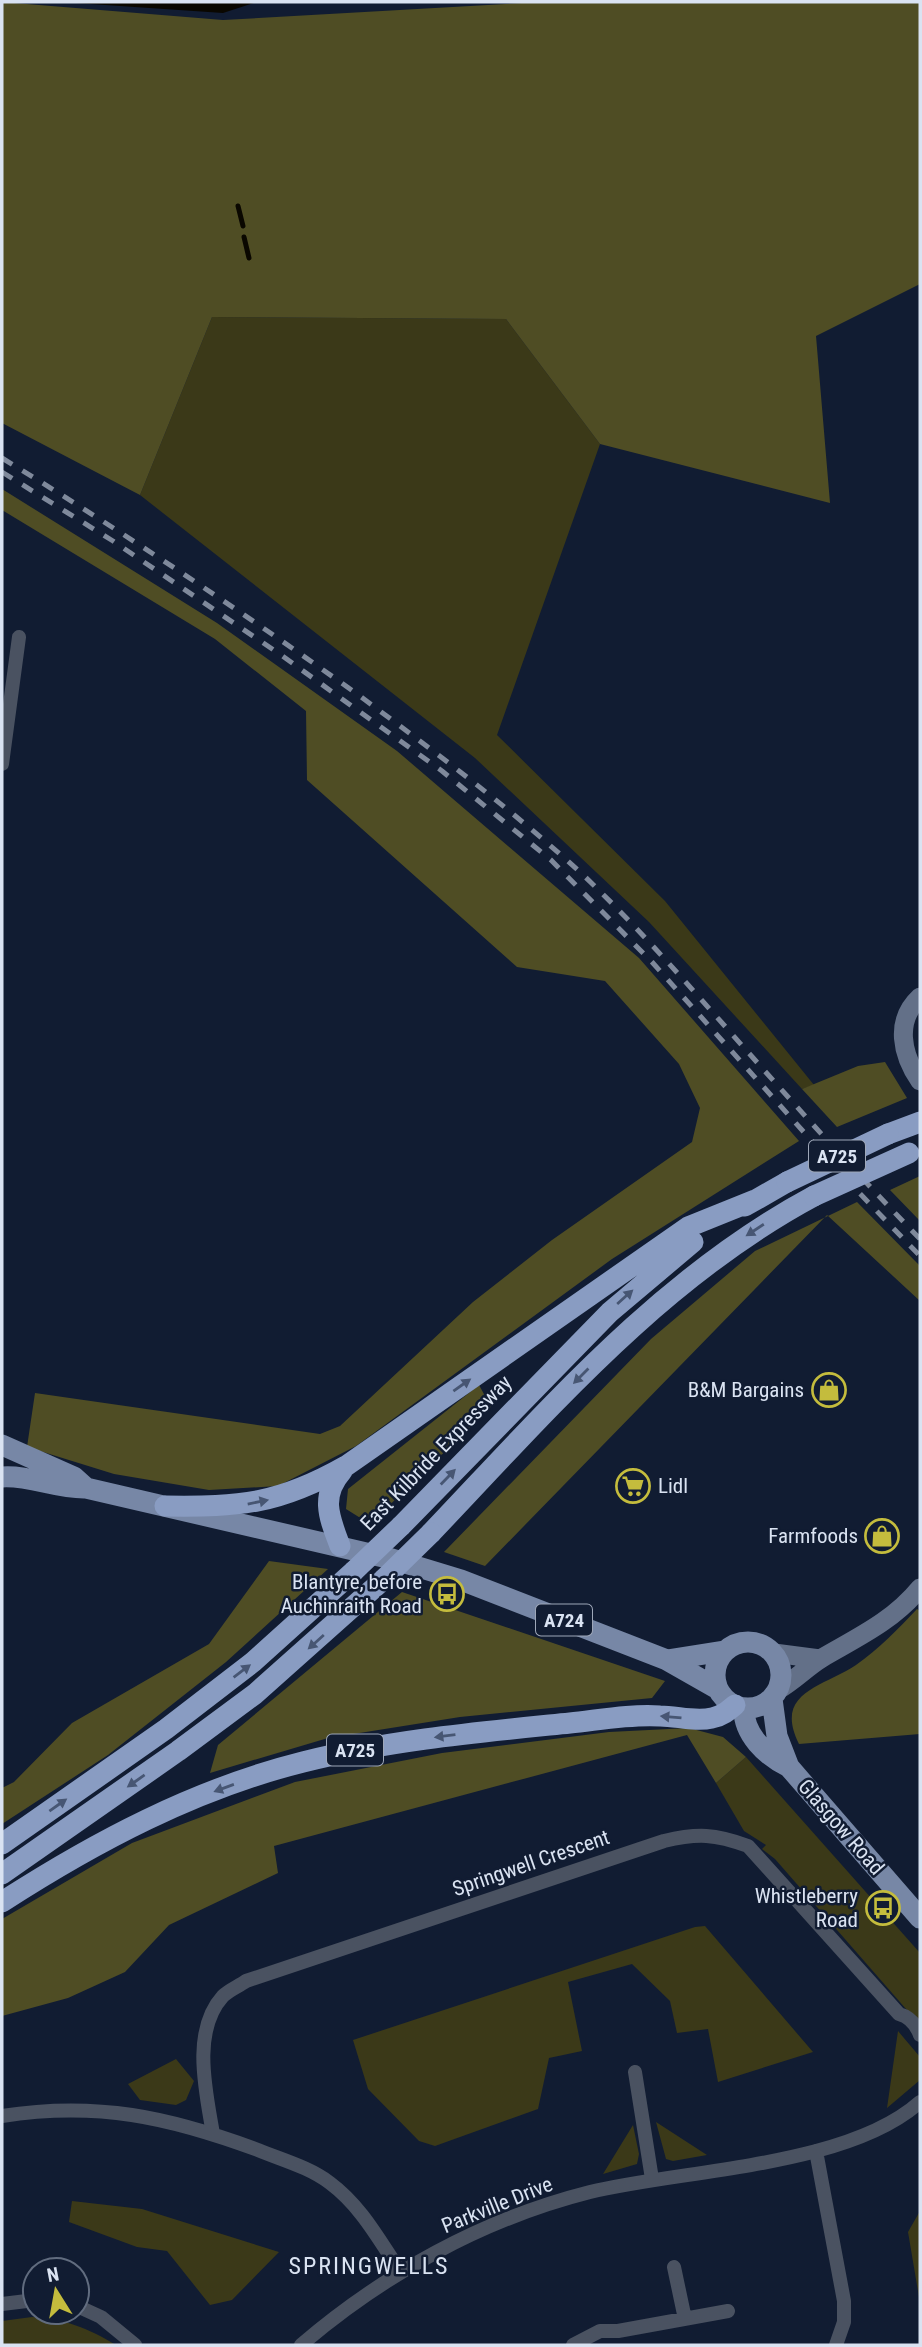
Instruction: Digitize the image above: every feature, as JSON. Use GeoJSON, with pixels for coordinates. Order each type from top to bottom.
{"type":"FeatureCollection","features":[{"type":"Feature","properties":{"kind":"highway","name":"East Kilbride Expressway"},"geometry":{"type":"LineString","coordinates":[[2,1844],[166,1729],[242,1671],[354,1572],[610,1311],[672,1258],[755,1200],[787,1182],[888,1134],[916,1124]]}},
{"type":"Feature","properties":{"kind":"highway","name":"A725"},"geometry":{"type":"LineString","coordinates":[[2,1874],[255,1694],[384,1579],[574,1382],[648,1311],[737,1241],[814,1196],[915,1151]]}},
{"type":"Feature","properties":{"kind":"highway","name":"A725"},"geometry":{"type":"LineString","coordinates":[[165,1506],[226,1507],[274,1499],[298,1491],[346,1466],[688,1227],[755,1200]]}},
{"type":"Feature","properties":{"kind":"highway","name":"A725"},"geometry":{"type":"LineString","coordinates":[[340,1546],[327,1503],[333,1481],[346,1466]]}},
{"type":"Feature","properties":{"kind":"highway","name":"A725"},"geometry":{"type":"LineString","coordinates":[[2,1902],[66,1861],[141,1822],[205,1795],[302,1762],[361,1749],[477,1732],[658,1715],[708,1719],[740,1707]]}},
{"type":"Feature","properties":{"kind":"main road"},"geometry":{"type":"LineString","coordinates":[[920,997],[907,1015],[903,1041],[907,1059],[920,1081]]}},
{"type":"Feature","properties":{"kind":"main road","name":"A724"},"geometry":{"type":"LineString","coordinates":[[2,1445],[74,1477],[86,1488]]}},
{"type":"Feature","properties":{"kind":"main road","name":"A724"},"geometry":{"type":"LineString","coordinates":[[2,1477],[23,1478],[68,1488],[86,1488],[340,1546],[461,1580],[667,1660],[718,1689],[740,1707],[745,1726],[776,1761],[789,1767]]}},
{"type":"Feature","properties":{"kind":"main road"},"geometry":{"type":"LineString","coordinates":[[740,1707],[759,1706],[820,1659],[878,1626],[920,1588]]}},
{"type":"Feature","properties":{"kind":"main road"},"geometry":{"type":"LineString","coordinates":[[667,1660],[724,1651],[744,1642],[756,1642],[774,1653],[820,1659]]}},
{"type":"Feature","properties":{"kind":"main road"},"geometry":{"type":"LineString","coordinates":[[718,1689],[715,1673],[724,1651]]}},
{"type":"Feature","properties":{"kind":"main road","name":"A724"},"geometry":{"type":"LineString","coordinates":[[774,1653],[782,1671],[775,1694],[777,1736],[789,1767]]}},
{"type":"Feature","properties":{"kind":"main road","name":"Glasgow Road"},"geometry":{"type":"LineString","coordinates":[[789,1767],[920,1918]]}},
{"type":"Feature","properties":{"kind":"street"},"geometry":{"type":"LineString","coordinates":[[2,764],[19,637]]}},
{"type":"Feature","properties":{"kind":"street","name":"Springwell Crescent"},"geometry":{"type":"LineString","coordinates":[[213,2133],[204,2068],[209,2017],[224,1996],[246,1981],[664,1841],[693,1835],[721,1836],[748,1846],[899,2014],[907,2016],[920,2035]]}},
{"type":"Feature","properties":{"kind":"street"},"geometry":{"type":"LineString","coordinates":[[635,2072],[652,2179]]}},
{"type":"Feature","properties":{"kind":"street","name":"Parkville Drive"},"geometry":{"type":"LineString","coordinates":[[301,2345],[400,2271],[489,2227],[589,2193],[652,2179],[816,2151],[884,2128],[920,2102]]}},
{"type":"Feature","properties":{"kind":"street"},"geometry":{"type":"LineString","coordinates":[[2,2116],[36,2111],[107,2110],[152,2117],[213,2133],[307,2169],[329,2182],[364,2217],[400,2271]]}},
{"type":"Feature","properties":{"kind":"street"},"geometry":{"type":"LineString","coordinates":[[816,2151],[844,2301],[844,2322],[836,2345]]}},
{"type":"Feature","properties":{"kind":"street"},"geometry":{"type":"LineString","coordinates":[[674,2267],[685,2319]]}},
{"type":"Feature","properties":{"kind":"street"},"geometry":{"type":"LineString","coordinates":[[2,2304],[21,2302]]}},
{"type":"Feature","properties":{"kind":"street"},"geometry":{"type":"LineString","coordinates":[[573,2345],[600,2331],[618,2331],[728,2311]]}},
{"type":"Feature","properties":{"kind":"street"},"geometry":{"type":"LineString","coordinates":[[91,2312],[101,2317],[135,2345]]}},
{"type":"Feature","properties":{"kind":"shaded area"},"geometry":{"type":"Polygon","coordinates":[[[2,2],[223,20],[541,2],[920,2],[920,284],[816,336],[830,503],[600,444],[506,319],[212,317],[140,495],[2,423],[2,2]]]}},
{"type":"Feature","properties":{"kind":"shaded area"},"geometry":{"type":"Polygon","coordinates":[[[61,2],[257,2],[223,13],[61,2]]]}},
{"type":"Feature","properties":{"kind":"shaded area"},"geometry":{"type":"Polygon","coordinates":[[[212,317],[506,319],[600,444],[497,735],[665,901],[814,1085],[802,1089],[649,922],[475,758],[140,495],[212,317]]]}},
{"type":"Feature","properties":{"kind":"shaded area"},"geometry":{"type":"Polygon","coordinates":[[[2,489],[217,623],[397,751],[639,958],[799,1141],[612,1259],[356,1446],[278,1486],[209,1490],[114,1474],[27,1447],[35,1393],[320,1434],[340,1426],[473,1302],[552,1240],[692,1142],[700,1108],[679,1064],[605,981],[517,967],[307,780],[306,711],[215,639],[2,510],[2,489]]]}},
{"type":"Feature","properties":{"kind":"shaded area"},"geometry":{"type":"Polygon","coordinates":[[[885,1062],[907,1098],[837,1127],[802,1089],[858,1066],[885,1062]]]}},
{"type":"Feature","properties":{"kind":"shaded area"},"geometry":{"type":"Polygon","coordinates":[[[920,1176],[920,1221],[890,1190],[920,1176]]]}},
{"type":"Feature","properties":{"kind":"shaded area"},"geometry":{"type":"Polygon","coordinates":[[[857,1202],[920,1266],[920,1301],[828,1216],[857,1202]]]}},
{"type":"Feature","properties":{"kind":"shaded area"},"geometry":{"type":"Polygon","coordinates":[[[824,1218],[485,1566],[444,1552],[651,1339],[755,1251],[824,1218]]]}},
{"type":"Feature","properties":{"kind":"shaded area"},"geometry":{"type":"Polygon","coordinates":[[[479,1385],[491,1407],[370,1524],[346,1509],[348,1489],[479,1385]]]}},
{"type":"Feature","properties":{"kind":"shaded area"},"geometry":{"type":"Polygon","coordinates":[[[269,1561],[328,1569],[226,1662],[108,1755],[2,1824],[2,1788],[14,1782],[72,1723],[209,1644],[269,1561]]]}},
{"type":"Feature","properties":{"kind":"shaded area"},"geometry":{"type":"Polygon","coordinates":[[[402,1592],[665,1681],[652,1698],[460,1717],[328,1738],[210,1773],[218,1745],[402,1592]]]}},
{"type":"Feature","properties":{"kind":"shaded area"},"geometry":{"type":"Polygon","coordinates":[[[917,1609],[920,1611],[920,1734],[799,1744],[793,1727],[792,1713],[797,1702],[805,1693],[864,1659],[917,1609]]]}},
{"type":"Feature","properties":{"kind":"shaded area"},"geometry":{"type":"Polygon","coordinates":[[[689,1728],[723,1737],[746,1757],[716,1783],[687,1735],[274,1846],[278,1873],[169,1925],[125,1972],[68,1998],[2,2016],[2,1919],[132,1843],[295,1782],[442,1753],[609,1732],[689,1728]]]}},
{"type":"Feature","properties":{"kind":"shaded area"},"geometry":{"type":"Polygon","coordinates":[[[746,1757],[920,1953],[920,2025],[775,1859],[762,1849],[766,1845],[744,1831],[716,1783],[746,1757]]]}},
{"type":"Feature","properties":{"kind":"shaded area"},"geometry":{"type":"Polygon","coordinates":[[[705,1926],[813,2052],[718,2082],[708,2029],[677,2033],[670,2001],[632,1964],[568,1982],[582,2051],[549,2058],[538,2109],[435,2146],[419,2141],[368,2089],[353,2040],[695,1927],[705,1926]]]}},
{"type":"Feature","properties":{"kind":"shaded area"},"geometry":{"type":"Polygon","coordinates":[[[898,2031],[920,2057],[920,2080],[887,2108],[898,2031]]]}},
{"type":"Feature","properties":{"kind":"shaded area"},"geometry":{"type":"Polygon","coordinates":[[[176,2059],[194,2081],[186,2100],[176,2105],[140,2100],[128,2084],[176,2059]]]}},
{"type":"Feature","properties":{"kind":"shaded area"},"geometry":{"type":"Polygon","coordinates":[[[656,2122],[707,2155],[673,2161],[666,2159],[656,2122]]]}},
{"type":"Feature","properties":{"kind":"shaded area"},"geometry":{"type":"Polygon","coordinates":[[[633,2125],[639,2154],[637,2164],[603,2174],[633,2125]]]}},
{"type":"Feature","properties":{"kind":"shaded area"},"geometry":{"type":"Polygon","coordinates":[[[72,2201],[142,2209],[279,2252],[232,2300],[210,2305],[167,2251],[137,2247],[69,2222],[72,2201]]]}},
{"type":"Feature","properties":{"kind":"shaded area"},"geometry":{"type":"Polygon","coordinates":[[[920,2211],[920,2303],[908,2232],[920,2211]]]}},
{"type":"Feature","properties":{"kind":"shaded area"},"geometry":{"type":"Polygon","coordinates":[[[21,2318],[21,2326],[78,2326],[116,2345],[2,2345],[2,2321],[21,2318]]]}},
{"type":"Feature","properties":{"kind":"waterway"},"geometry":{"type":"LineString","coordinates":[[238,206],[243,226]]}},
{"type":"Feature","properties":{"kind":"waterway"},"geometry":{"type":"LineString","coordinates":[[244,237],[249,258]]}},
{"type":"Feature","properties":{"kind":"railway"},"geometry":{"type":"LineString","coordinates":[[2,458],[226,602],[357,694],[527,826],[581,873],[639,931],[824,1137],[920,1239]]}},
{"type":"Feature","properties":{"kind":"railway"},"geometry":{"type":"LineString","coordinates":[[2,472],[113,541],[281,655],[442,771],[551,860],[652,962],[843,1176],[920,1256]]}},
{"type":"Feature","properties":{"kind":"place","name":"B&M Bargains"},"geometry":{"type":"Point","coordinates":[829,1390]}},
{"type":"Feature","properties":{"kind":"place","name":"Lidl"},"geometry":{"type":"Point","coordinates":[633,1486]}},
{"type":"Feature","properties":{"kind":"place","name":"Farmfoods"},"geometry":{"type":"Point","coordinates":[882,1536]}},
{"type":"Feature","properties":{"kind":"place","name":"Blantyre, before Auchinraith Road"},"geometry":{"type":"Point","coordinates":[447,1594]}},
{"type":"Feature","properties":{"kind":"place","name":"Whistleberry Road"},"geometry":{"type":"Point","coordinates":[883,1908]}},
{"type":"Feature","properties":{"kind":"district","name":"SPRINGWELLS"},"geometry":{"type":"Point","coordinates":[369,2266]}}]}
